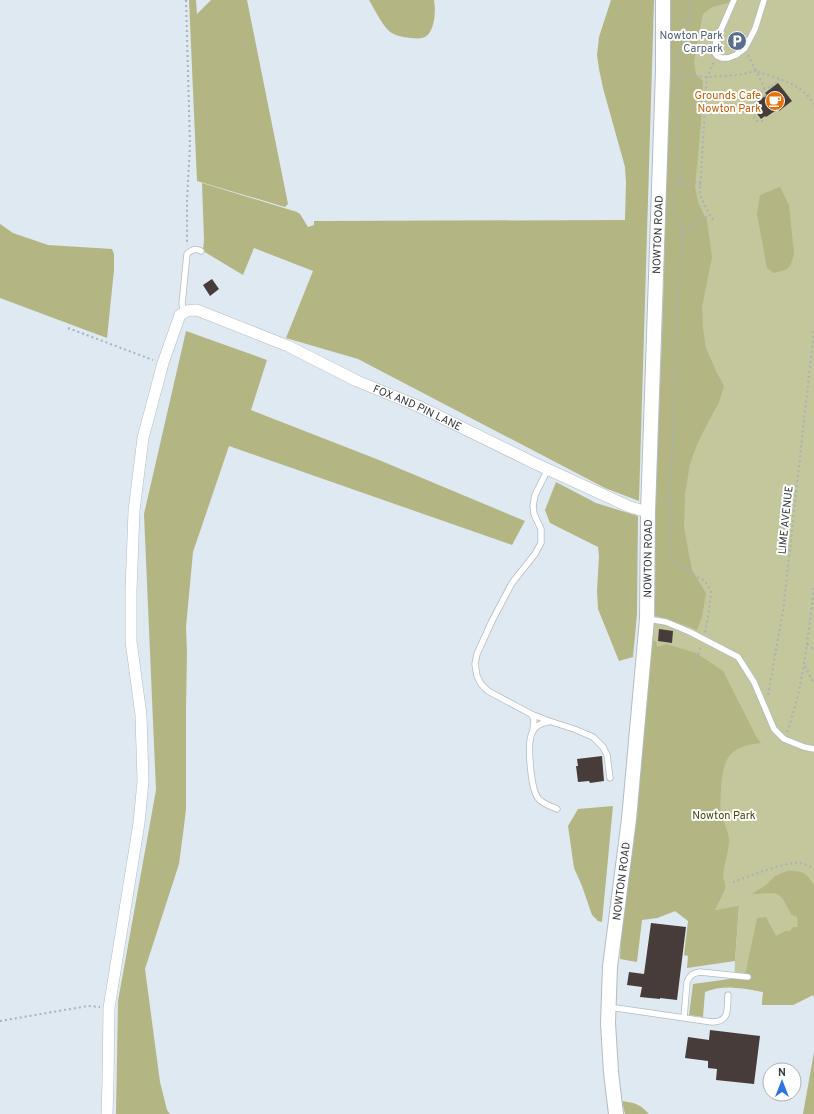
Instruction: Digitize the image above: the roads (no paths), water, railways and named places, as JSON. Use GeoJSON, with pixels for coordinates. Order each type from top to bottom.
{"type":"FeatureCollection","features":[{"type":"Feature","properties":{"kind":"street","name":"NOWTON ROAD"},"geometry":{"type":"LineString","coordinates":[[616,1114],[611,1072],[608,1007],[610,967],[629,819],[647,619],[648,512],[663,70],[663,0]]}},
{"type":"Feature","properties":{"kind":"street","name":"FOX AND PIN LANE"},"geometry":{"type":"LineString","coordinates":[[184,312],[197,310],[288,346],[357,382],[418,406],[534,463],[630,507],[648,512]]}},
{"type":"Feature","properties":{"kind":"street"},"geometry":{"type":"LineString","coordinates":[[107,1114],[109,1008],[139,823],[143,781],[141,715],[131,642],[134,511],[143,438],[165,359],[180,315],[184,312]]}},
{"type":"Feature","properties":{"kind":"lane"},"geometry":{"type":"LineString","coordinates":[[734,0],[716,41],[715,53],[717,56],[722,58],[728,58],[736,55],[745,48],[755,29],[764,0]]}},
{"type":"Feature","properties":{"kind":"lane"},"geometry":{"type":"LineString","coordinates":[[184,312],[182,304],[187,254],[191,250],[201,251]]}},
{"type":"Feature","properties":{"kind":"lane"},"geometry":{"type":"LineString","coordinates":[[548,469],[535,495],[533,506],[534,514],[541,529],[541,543],[536,554],[512,583],[489,628],[477,654],[475,664],[477,676],[488,692],[531,714],[593,737],[603,747],[607,755],[610,778]]}},
{"type":"Feature","properties":{"kind":"lane"},"geometry":{"type":"LineString","coordinates":[[647,619],[666,622],[690,632],[738,657],[754,682],[774,729],[784,739],[804,747],[814,749]]}},
{"type":"Feature","properties":{"kind":"lane"},"geometry":{"type":"LineString","coordinates":[[531,714],[534,719],[533,730],[529,743],[529,756],[533,787],[538,798],[545,804],[557,809]]}},
{"type":"Feature","properties":{"kind":"lane"},"geometry":{"type":"LineString","coordinates":[[533,730],[542,723],[549,721]]}},
{"type":"Feature","properties":{"kind":"lane"},"geometry":{"type":"LineString","coordinates":[[684,1018],[687,982],[693,973],[700,972],[748,978]]}},
{"type":"Feature","properties":{"kind":"lane"},"geometry":{"type":"LineString","coordinates":[[608,1007],[718,1022],[723,1020],[727,1013],[728,995]]}},
{"type":"Feature","properties":{"kind":"place","name":"Nowton Park Carpark"},"geometry":{"type":"Point","coordinates":[737,41]}},
{"type":"Feature","properties":{"kind":"place","name":"Grounds Cafe Nowton Park"},"geometry":{"type":"Point","coordinates":[775,101]}},
{"type":"Feature","properties":{"kind":"park label","name":"Nowton Park"},"geometry":{"type":"Point","coordinates":[724,815]}}]}
